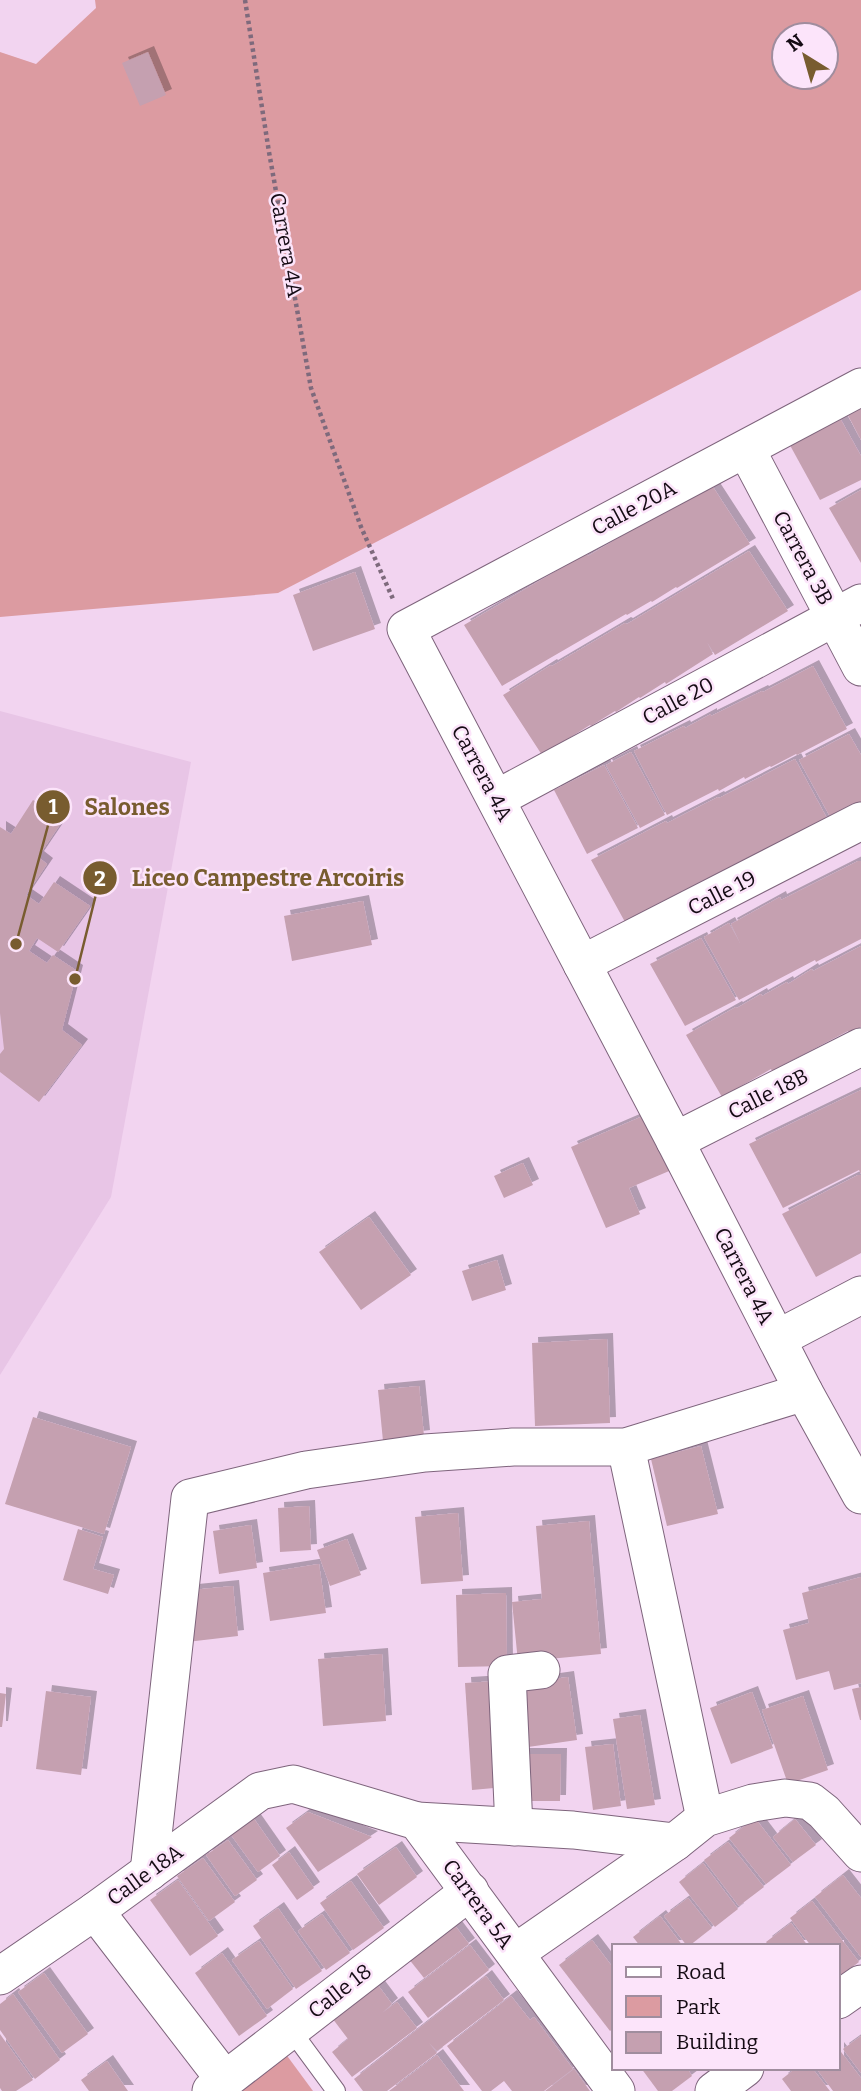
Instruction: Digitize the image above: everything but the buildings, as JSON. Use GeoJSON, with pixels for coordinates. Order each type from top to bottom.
{"type":"FeatureCollection","features":[{"type":"Feature","properties":{"kind":"street","name":"Calle 20A"},"geometry":{"type":"LineString","coordinates":[[406,629],[861,387]]}},
{"type":"Feature","properties":{"kind":"street","name":"Carrera 3B"},"geometry":{"type":"LineString","coordinates":[[746,449],[848,610],[861,667]]}},
{"type":"Feature","properties":{"kind":"street","name":"Calle 20"},"geometry":{"type":"LineString","coordinates":[[496,799],[848,610]]}},
{"type":"Feature","properties":{"kind":"street","name":"Carrera 4A"},"geometry":{"type":"LineString","coordinates":[[406,629],[804,1392],[861,1495]]}},
{"type":"Feature","properties":{"kind":"street","name":"Calle 19"},"geometry":{"type":"LineString","coordinates":[[582,964],[861,821]]}},
{"type":"Feature","properties":{"kind":"street","name":"Calle 18B"},"geometry":{"type":"LineString","coordinates":[[675,1141],[861,1047]]}},
{"type":"Feature","properties":{"kind":"street"},"geometry":{"type":"LineString","coordinates":[[777,1339],[861,1295]]}},
{"type":"Feature","properties":{"kind":"street"},"geometry":{"type":"LineString","coordinates":[[149,1872],[190,1498],[306,1470],[425,1453],[513,1447],[626,1447],[804,1392]]}},
{"type":"Feature","properties":{"kind":"street"},"geometry":{"type":"LineString","coordinates":[[626,1447],[705,1818]]}},
{"type":"Feature","properties":{"kind":"street"},"geometry":{"type":"LineString","coordinates":[[514,1826],[507,1674],[541,1670]]}},
{"type":"Feature","properties":{"kind":"street","name":"Calle 18A"},"geometry":{"type":"LineString","coordinates":[[0,1976],[95,1911],[260,1791],[293,1784],[416,1821]]}},
{"type":"Feature","properties":{"kind":"street"},"geometry":{"type":"LineString","coordinates":[[515,1954],[705,1818],[753,1803],[785,1798],[810,1801],[824,1812],[861,1853]]}},
{"type":"Feature","properties":{"kind":"street"},"geometry":{"type":"LineString","coordinates":[[416,1821],[573,1830],[675,1842]]}},
{"type":"Feature","properties":{"kind":"street","name":"Carrera 5A"},"geometry":{"type":"LineString","coordinates":[[416,1821],[616,2091]]}},
{"type":"Feature","properties":{"kind":"street","name":"Calle 18"},"geometry":{"type":"LineString","coordinates":[[218,2086],[470,1891]]}},
{"type":"Feature","properties":{"kind":"street"},"geometry":{"type":"LineString","coordinates":[[95,1911],[218,2086]]}},
{"type":"Feature","properties":{"kind":"street"},"geometry":{"type":"LineString","coordinates":[[840,1999],[861,1983]]}},
{"type":"Feature","properties":{"kind":"street"},"geometry":{"type":"LineString","coordinates":[[714,2091],[742,2070]]}},
{"type":"Feature","properties":{"kind":"lane"},"geometry":{"type":"LineString","coordinates":[[291,2030],[337,2091]]}},
{"type":"Feature","properties":{"kind":"path","name":"Carrera 4A"},"geometry":{"type":"LineString","coordinates":[[245,0],[269,152],[312,388],[361,527],[406,629]]}},
{"type":"Feature","properties":{"kind":"shaded area"},"geometry":{"type":"Polygon","coordinates":[[[0,711],[191,762],[111,1197],[0,1375],[0,711]]]}},
{"type":"Feature","properties":{"kind":"green space"},"geometry":{"type":"Polygon","coordinates":[[[95,0],[861,0],[861,290],[278,593],[0,617],[0,52],[36,64],[96,8],[95,0]]]}},
{"type":"Feature","properties":{"kind":"green space"},"geometry":{"type":"Polygon","coordinates":[[[285,2053],[313,2091],[235,2091],[285,2053]]]}},
{"type":"Feature","properties":{"kind":"place","name":"Salones"},"geometry":{"type":"Point","coordinates":[16,944]}},
{"type":"Feature","properties":{"kind":"place","name":"Liceo Campestre Arcoiris"},"geometry":{"type":"Point","coordinates":[75,979]}}]}
